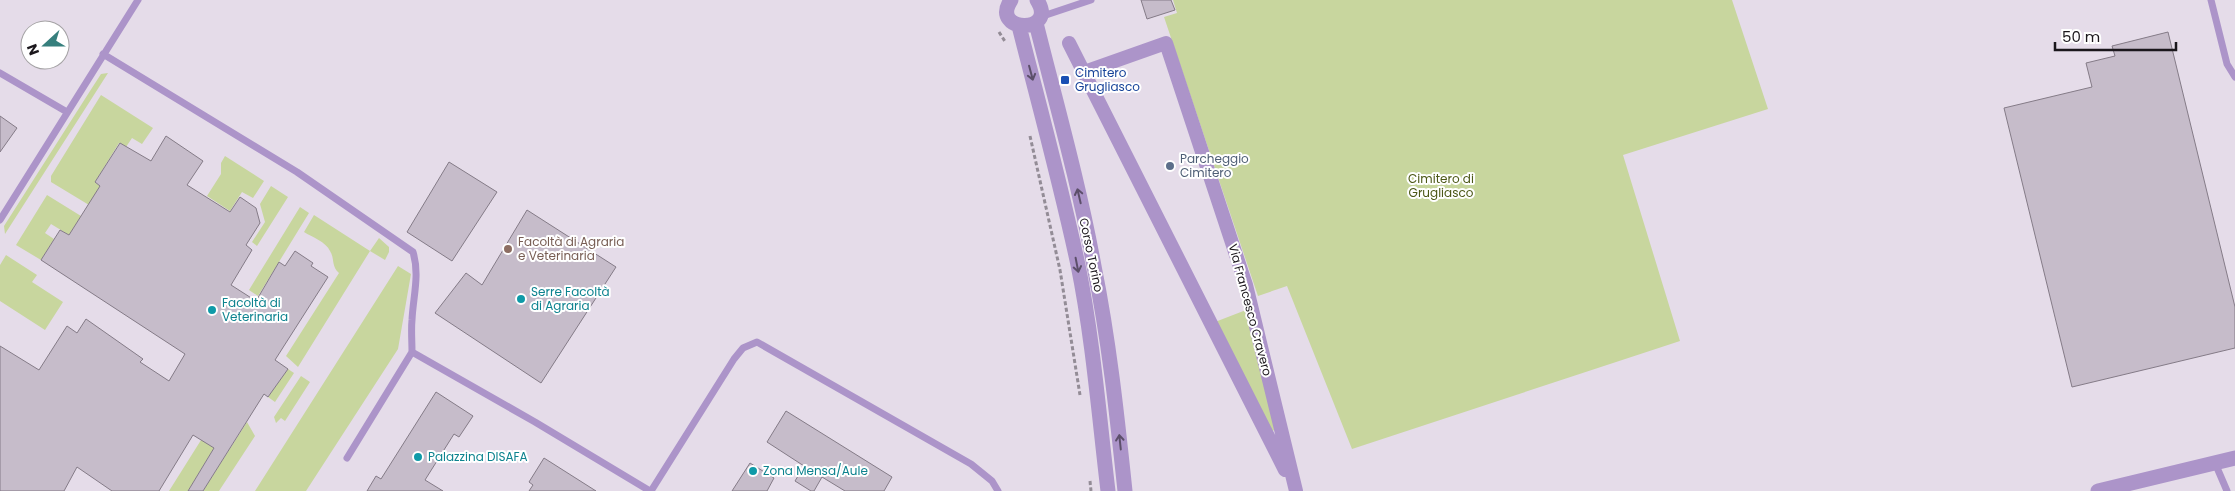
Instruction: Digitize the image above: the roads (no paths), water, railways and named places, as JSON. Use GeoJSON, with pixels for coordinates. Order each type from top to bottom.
{"type":"FeatureCollection","features":[{"type":"Feature","properties":{"kind":"street","name":"Corso Torino"},"geometry":{"type":"LineString","coordinates":[[1011,0],[1007,10],[1008,16],[1013,23],[1019,26],[1078,266],[1095,378],[1108,491]]}},
{"type":"Feature","properties":{"kind":"street","name":"Corso Torino"},"geometry":{"type":"LineString","coordinates":[[1037,0],[1041,10],[1037,20],[1094,265],[1113,377],[1125,491]]}},
{"type":"Feature","properties":{"kind":"street"},"geometry":{"type":"LineString","coordinates":[[1019,26],[1029,26],[1037,20]]}},
{"type":"Feature","properties":{"kind":"street","name":"Via Francesco Cravero"},"geometry":{"type":"LineString","coordinates":[[1069,43],[1296,491]]}},
{"type":"Feature","properties":{"kind":"street","name":"Via Francesco Cravero"},"geometry":{"type":"LineString","coordinates":[[1084,72],[1166,43],[1246,285],[1296,491]]}},
{"type":"Feature","properties":{"kind":"street"},"geometry":{"type":"LineString","coordinates":[[2098,491],[2235,458]]}},
{"type":"Feature","properties":{"kind":"lane"},"geometry":{"type":"LineString","coordinates":[[0,220],[138,0]]}},
{"type":"Feature","properties":{"kind":"lane"},"geometry":{"type":"LineString","coordinates":[[1084,0],[1091,0]]}},
{"type":"Feature","properties":{"kind":"lane"},"geometry":{"type":"LineString","coordinates":[[1037,20],[1091,0]]}},
{"type":"Feature","properties":{"kind":"lane"},"geometry":{"type":"LineString","coordinates":[[2211,0],[2227,64],[2235,77]]}},
{"type":"Feature","properties":{"kind":"lane"},"geometry":{"type":"LineString","coordinates":[[103,54],[297,172],[413,252],[416,264],[416,292],[412,320],[412,352],[347,458]]}},
{"type":"Feature","properties":{"kind":"lane"},"geometry":{"type":"LineString","coordinates":[[0,73],[67,112]]}},
{"type":"Feature","properties":{"kind":"lane"},"geometry":{"type":"LineString","coordinates":[[412,352],[527,417],[651,491],[734,359],[743,348],[757,342],[971,464],[992,481],[998,491]]}},
{"type":"Feature","properties":{"kind":"lane"},"geometry":{"type":"LineString","coordinates":[[2215,463],[2227,491]]}},
{"type":"Feature","properties":{"kind":"place","name":"Cimitero Grugliasco"},"geometry":{"type":"Point","coordinates":[1065,80]}},
{"type":"Feature","properties":{"kind":"place","name":"Parcheggio Cimitero"},"geometry":{"type":"Point","coordinates":[1170,166]}},
{"type":"Feature","properties":{"kind":"place","name":"Facoltà di Agraria e Veterinaria"},"geometry":{"type":"Point","coordinates":[508,249]}},
{"type":"Feature","properties":{"kind":"place","name":"Serre Facoltà di Agraria"},"geometry":{"type":"Point","coordinates":[521,299]}},
{"type":"Feature","properties":{"kind":"place","name":"Facoltà di Veterinaria"},"geometry":{"type":"Point","coordinates":[212,310]}},
{"type":"Feature","properties":{"kind":"place","name":"Palazzina DISAFA"},"geometry":{"type":"Point","coordinates":[418,457]}},
{"type":"Feature","properties":{"kind":"place","name":"Zona Mensa/Aule"},"geometry":{"type":"Point","coordinates":[753,471]}},
{"type":"Feature","properties":{"kind":"park label","name":"Cimitero di Grugliasco"},"geometry":{"type":"Point","coordinates":[1441,186]}}]}
